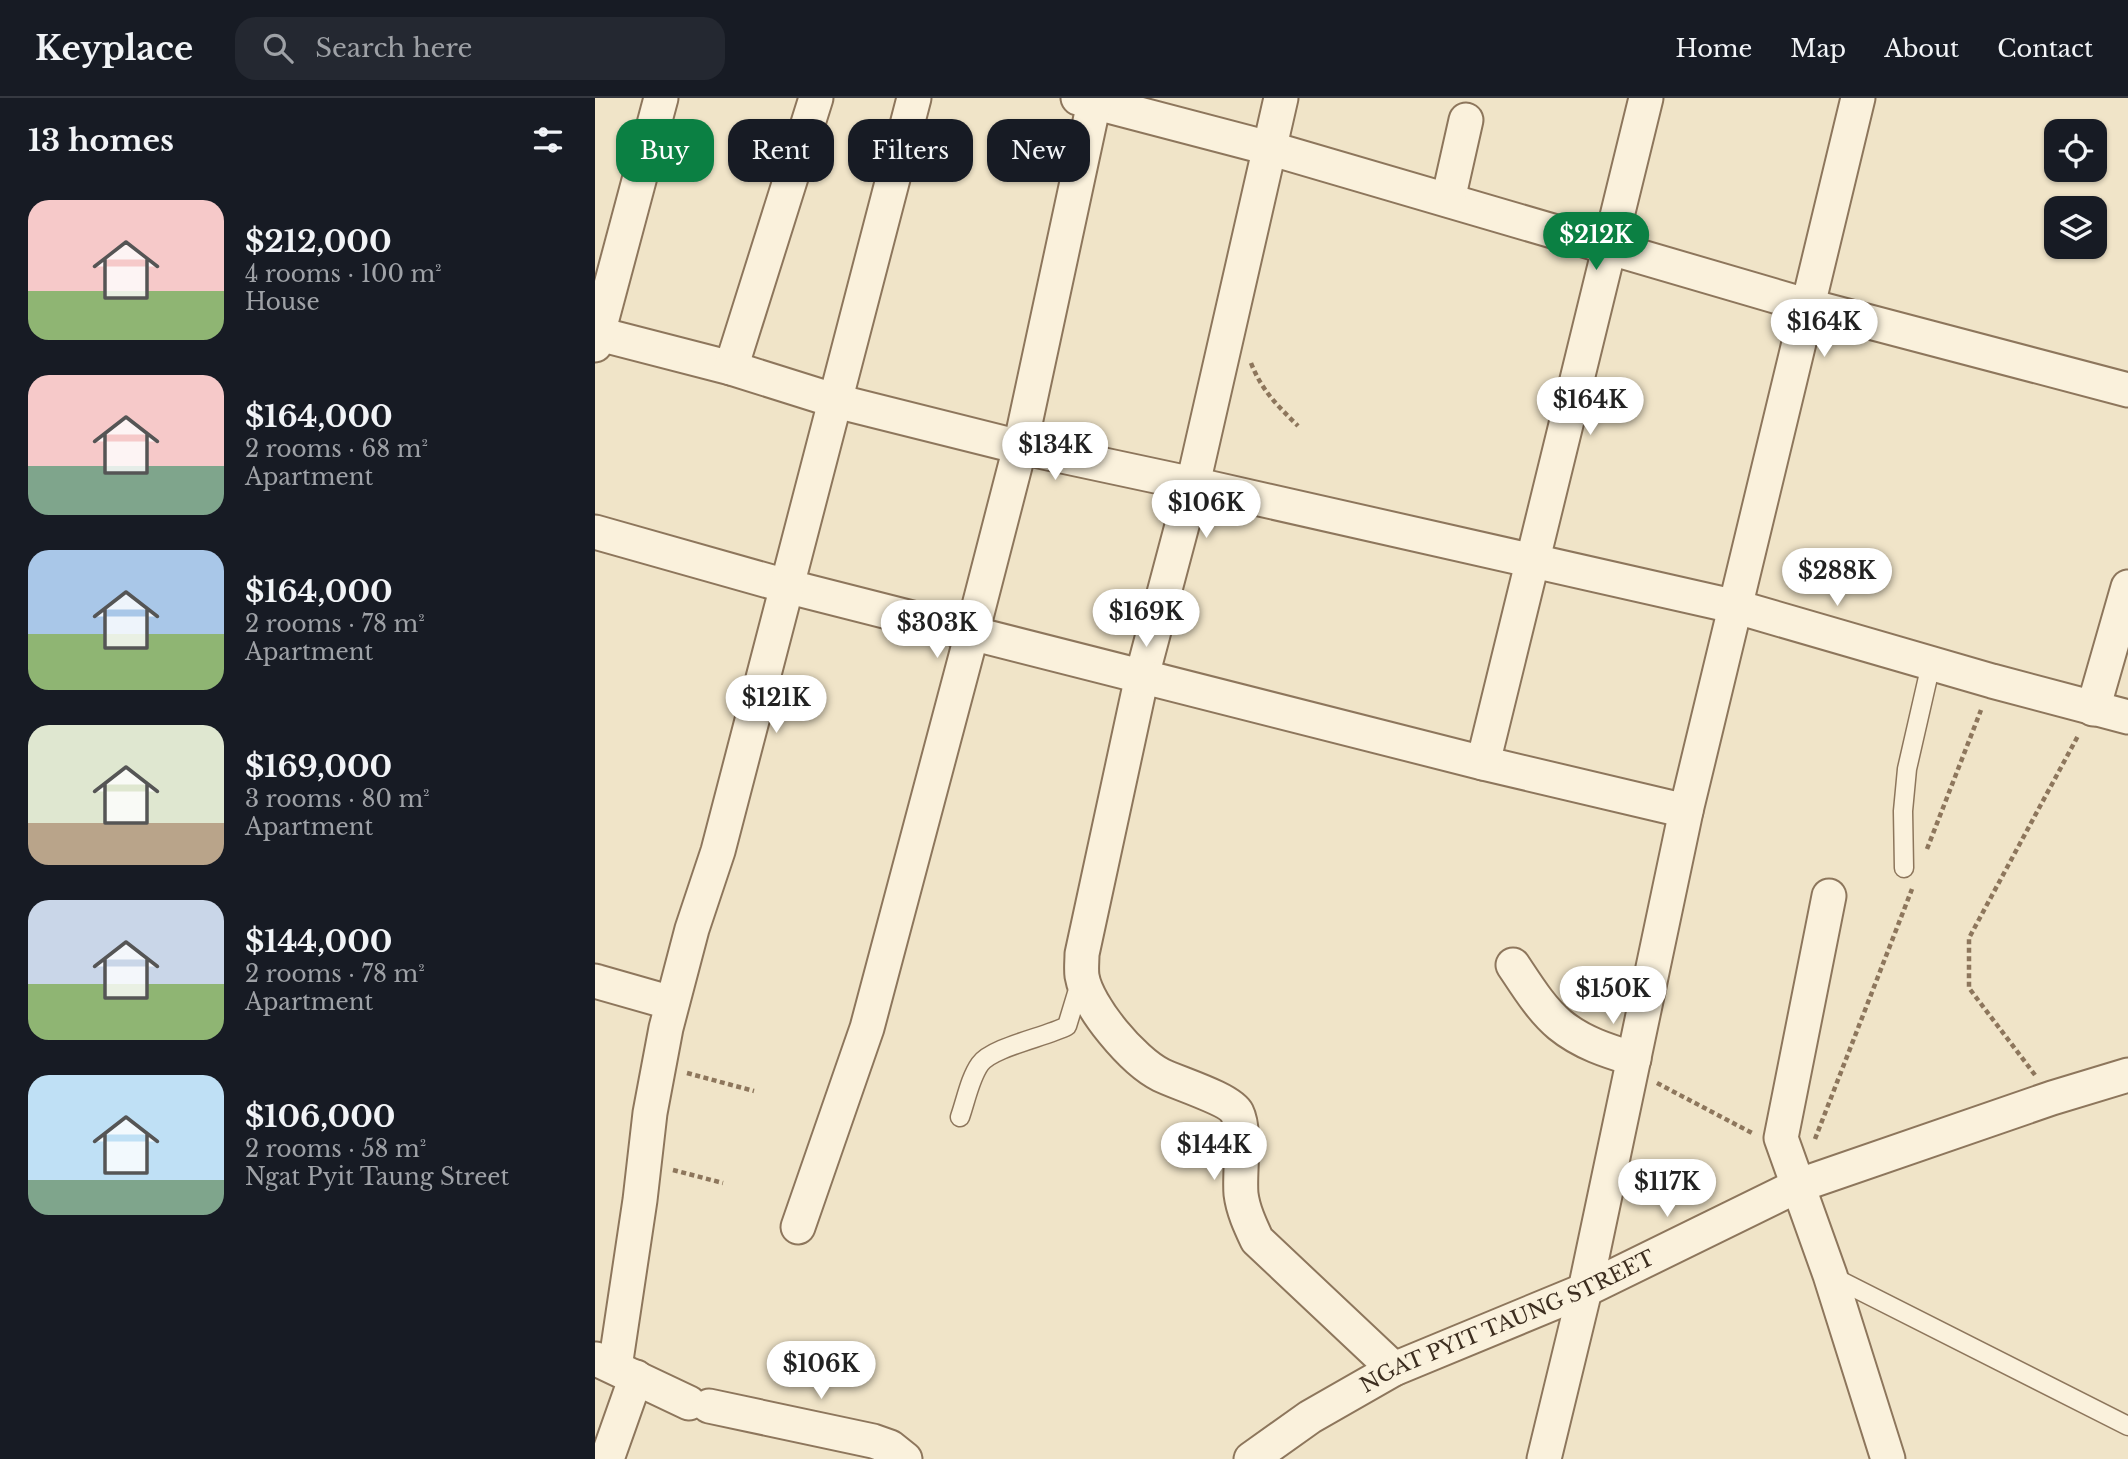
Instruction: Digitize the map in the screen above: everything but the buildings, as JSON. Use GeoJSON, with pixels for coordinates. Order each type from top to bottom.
{"type":"FeatureCollection","features":[{"type":"Feature","properties":{"kind":"street"},"geometry":{"type":"LineString","coordinates":[[661,98],[596,338],[731,368],[836,401],[1020,447],[1737,607],[1931,664],[2128,717]]}},
{"type":"Feature","properties":{"kind":"street"},"geometry":{"type":"LineString","coordinates":[[731,368],[816,98]]}},
{"type":"Feature","properties":{"kind":"street"},"geometry":{"type":"LineString","coordinates":[[607,1459],[615,1367],[650,1113],[672,1003],[692,929],[718,851],[914,98]]}},
{"type":"Feature","properties":{"kind":"street"},"geometry":{"type":"LineString","coordinates":[[1281,98],[1193,484],[1142,676],[1082,954],[1082,976],[1093,1002],[1106,1022],[1136,1059],[1162,1076],[1224,1102],[1237,1111],[1240,1125],[1241,1194],[1246,1217],[1257,1240],[1394,1369]]}},
{"type":"Feature","properties":{"kind":"street"},"geometry":{"type":"LineString","coordinates":[[1483,763],[1646,98]]}},
{"type":"Feature","properties":{"kind":"street"},"geometry":{"type":"LineString","coordinates":[[1544,1459],[1585,1290],[1686,811],[1858,98]]}},
{"type":"Feature","properties":{"kind":"street"},"geometry":{"type":"LineString","coordinates":[[798,1227],[867,1028],[1020,447],[1089,99],[1269,148],[1809,306],[2128,390]]}},
{"type":"Feature","properties":{"kind":"street"},"geometry":{"type":"LineString","coordinates":[[1448,200],[1466,120]]}},
{"type":"Feature","properties":{"kind":"street"},"geometry":{"type":"LineString","coordinates":[[595,532],[786,586],[1483,763],[1686,811]]}},
{"type":"Feature","properties":{"kind":"street"},"geometry":{"type":"LineString","coordinates":[[2093,709],[2128,587]]}},
{"type":"Feature","properties":{"kind":"street"},"geometry":{"type":"LineString","coordinates":[[1829,896],[1781,1138],[1829,1275],[1888,1459]]}},
{"type":"Feature","properties":{"kind":"street"},"geometry":{"type":"LineString","coordinates":[[1513,965],[1540,1004],[1560,1025],[1600,1049],[1633,1064]]}},
{"type":"Feature","properties":{"kind":"street"},"geometry":{"type":"LineString","coordinates":[[595,981],[672,1003]]}},
{"type":"Feature","properties":{"kind":"street","name":"NGAT PYIT TAUNG STREET"},"geometry":{"type":"LineString","coordinates":[[1251,1459],[1310,1418],[1394,1369],[1585,1290],[1797,1185],[2052,1098],[2128,1075]]}},
{"type":"Feature","properties":{"kind":"street"},"geometry":{"type":"LineString","coordinates":[[615,1367],[699,1404],[873,1441],[890,1447],[905,1459]]}},
{"type":"Feature","properties":{"kind":"lane"},"geometry":{"type":"LineString","coordinates":[[1904,867],[1903,811],[1907,769],[1931,664]]}},
{"type":"Feature","properties":{"kind":"lane"},"geometry":{"type":"LineString","coordinates":[[960,1117],[979,1066],[987,1057],[1067,1026],[1082,976]]}},
{"type":"Feature","properties":{"kind":"lane"},"geometry":{"type":"LineString","coordinates":[[1829,1275],[2128,1426]]}},
{"type":"Feature","properties":{"kind":"path"},"geometry":{"type":"LineString","coordinates":[[1247,352],[1259,382],[1272,400],[1298,426]]}},
{"type":"Feature","properties":{"kind":"path"},"geometry":{"type":"LineString","coordinates":[[1927,849],[1992,681]]}},
{"type":"Feature","properties":{"kind":"path"},"geometry":{"type":"LineString","coordinates":[[2052,1098],[1969,988],[1969,938],[2093,709]]}},
{"type":"Feature","properties":{"kind":"path"},"geometry":{"type":"LineString","coordinates":[[1797,1185],[1912,888]]}},
{"type":"Feature","properties":{"kind":"path"},"geometry":{"type":"LineString","coordinates":[[1633,1064],[1760,1137],[1781,1138]]}},
{"type":"Feature","properties":{"kind":"path"},"geometry":{"type":"LineString","coordinates":[[659,1065],[754,1091]]}},
{"type":"Feature","properties":{"kind":"path"},"geometry":{"type":"LineString","coordinates":[[645,1163],[723,1183]]}}]}
